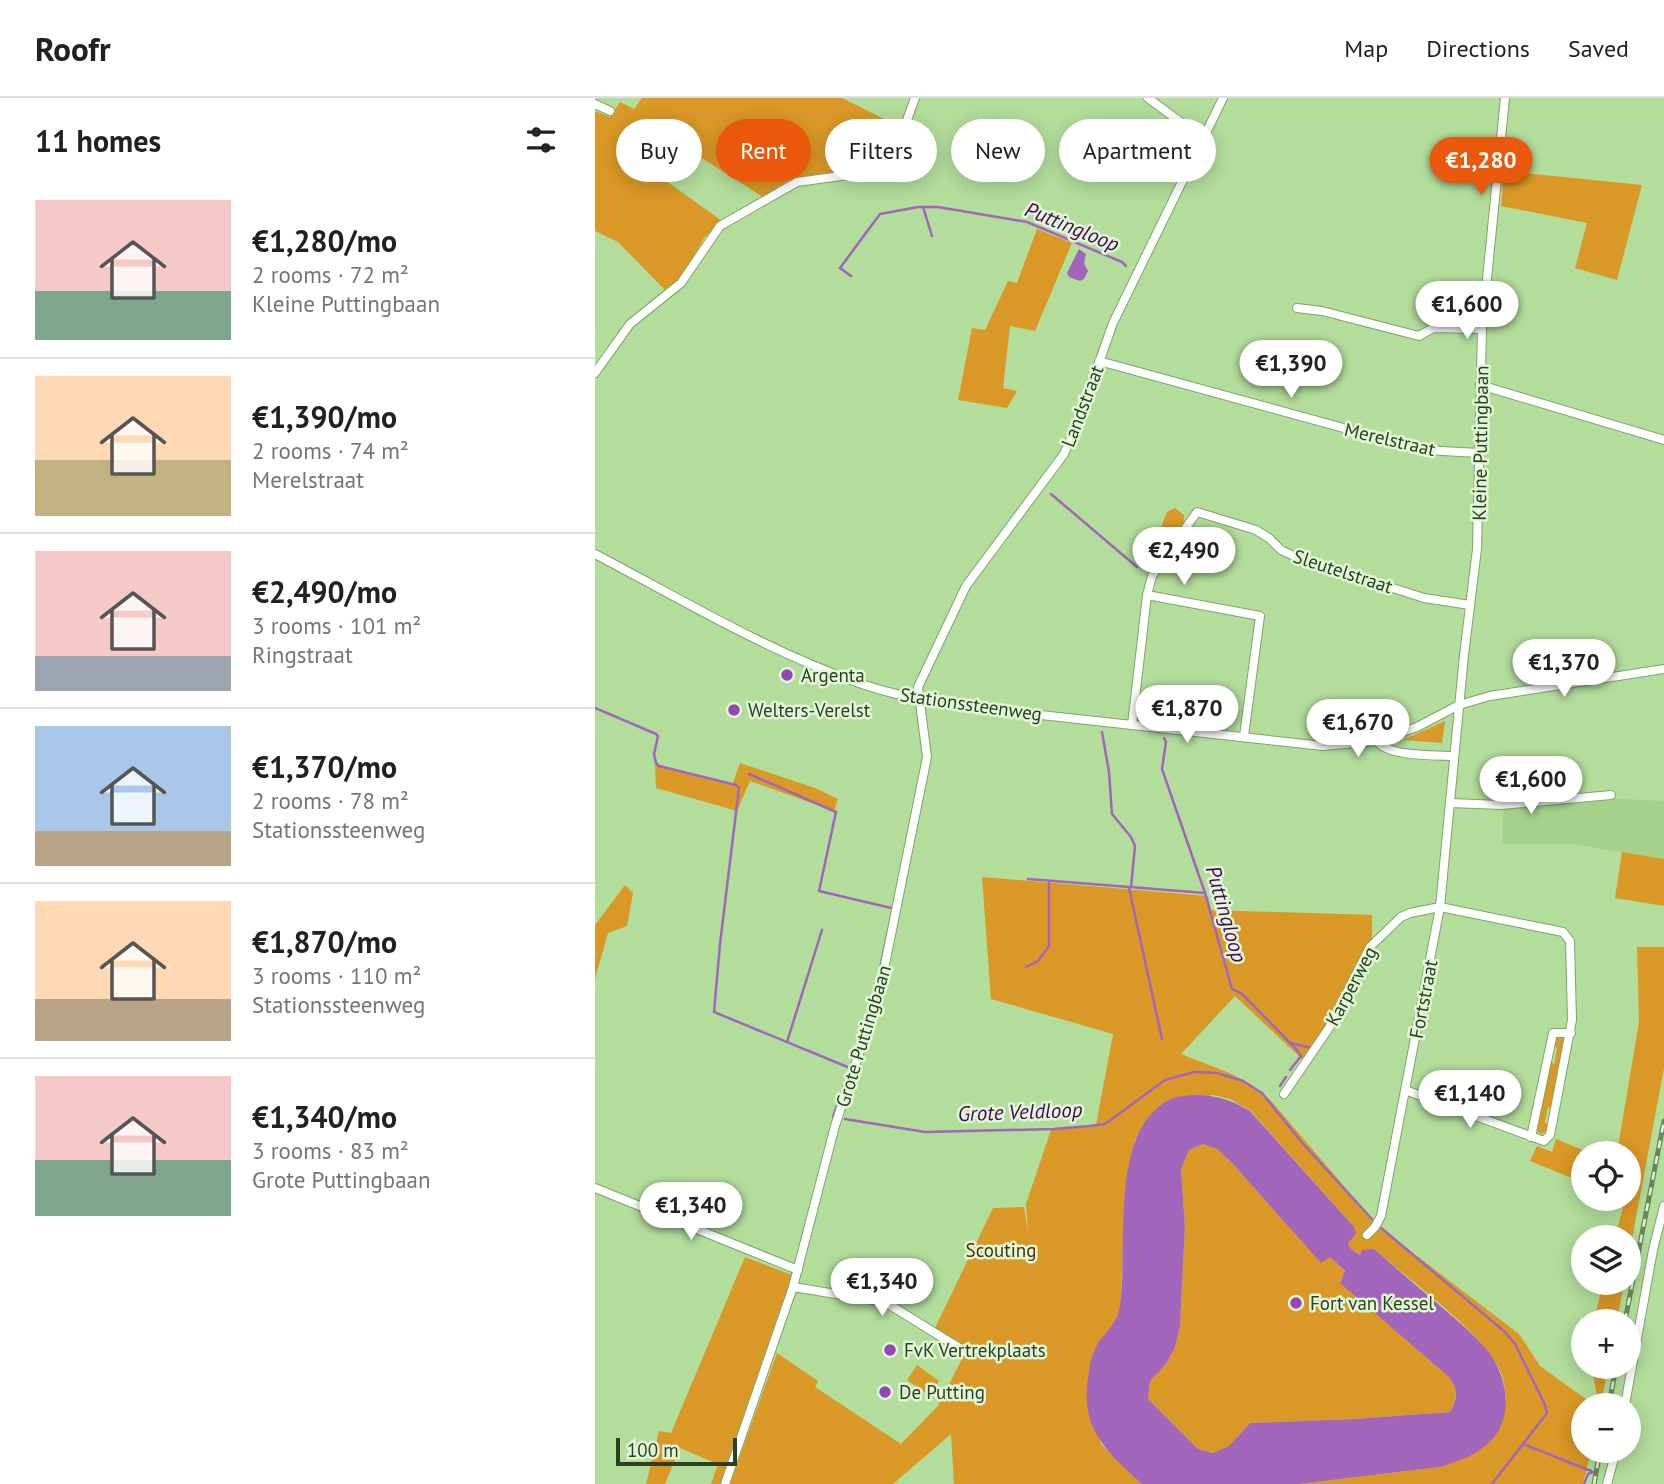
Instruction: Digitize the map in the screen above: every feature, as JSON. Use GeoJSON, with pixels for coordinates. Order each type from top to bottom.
{"type":"FeatureCollection","features":[{"type":"Feature","properties":{"kind":"street"},"geometry":{"type":"LineString","coordinates":[[595,373],[630,324],[681,283],[720,226],[797,182],[890,167],[915,98]]}},
{"type":"Feature","properties":{"kind":"street"},"geometry":{"type":"LineString","coordinates":[[1148,98],[1176,119]]}},
{"type":"Feature","properties":{"kind":"street","name":"Landstraat"},"geometry":{"type":"LineString","coordinates":[[1212,119],[1223,98]]}},
{"type":"Feature","properties":{"kind":"street","name":"Kleine Puttingbaan"},"geometry":{"type":"LineString","coordinates":[[1459,705],[1478,549],[1482,329],[1505,98]]}},
{"type":"Feature","properties":{"kind":"street"},"geometry":{"type":"LineString","coordinates":[[595,104],[610,111]]}},
{"type":"Feature","properties":{"kind":"street","name":"Landstraat"},"geometry":{"type":"LineString","coordinates":[[918,699],[918,687],[923,674],[966,586],[1064,454],[1079,422],[1113,323],[1181,182]]}},
{"type":"Feature","properties":{"kind":"street"},"geometry":{"type":"LineString","coordinates":[[1297,308],[1322,311],[1419,337],[1433,328],[1482,329]]}},
{"type":"Feature","properties":{"kind":"street","name":"Merelstraat"},"geometry":{"type":"LineString","coordinates":[[1099,361],[1424,450],[1479,453]]}},
{"type":"Feature","properties":{"kind":"street"},"geometry":{"type":"LineString","coordinates":[[1480,385],[1664,440]]}},
{"type":"Feature","properties":{"kind":"street","name":"Sleutelstraat"},"geometry":{"type":"LineString","coordinates":[[1147,595],[1152,576],[1197,512],[1257,530],[1281,550],[1296,557],[1423,598],[1470,605]]}},
{"type":"Feature","properties":{"kind":"street","name":"Stationssteenweg"},"geometry":{"type":"LineString","coordinates":[[595,554],[795,658],[862,684],[918,699],[942,704],[1322,746],[1377,741],[1417,727],[1459,705],[1490,696],[1664,669]]}},
{"type":"Feature","properties":{"kind":"street"},"geometry":{"type":"LineString","coordinates":[[1132,724],[1147,595],[1260,616],[1244,736]]}},
{"type":"Feature","properties":{"kind":"street","name":"Grote Puttingbaan"},"geometry":{"type":"LineString","coordinates":[[725,1484],[793,1287],[835,1126],[880,989],[927,757],[918,699]]}},
{"type":"Feature","properties":{"kind":"street","name":"Fortstraat"},"geometry":{"type":"LineString","coordinates":[[1369,1234],[1381,1216],[1440,907],[1459,705]]}},
{"type":"Feature","properties":{"kind":"street","name":"Stationssteenweg"},"geometry":{"type":"LineString","coordinates":[[1377,741],[1380,746],[1390,751],[1454,757]]}},
{"type":"Feature","properties":{"kind":"street"},"geometry":{"type":"LineString","coordinates":[[1450,803],[1501,805],[1611,795]]}},
{"type":"Feature","properties":{"kind":"street"},"geometry":{"type":"LineString","coordinates":[[1405,1090],[1544,1141],[1550,1135],[1571,1034],[1568,935],[1440,907]]}},
{"type":"Feature","properties":{"kind":"street","name":"Karperweg"},"geometry":{"type":"LineString","coordinates":[[1284,1094],[1329,1028],[1370,947],[1401,918],[1440,907]]}},
{"type":"Feature","properties":{"kind":"street"},"geometry":{"type":"LineString","coordinates":[[1531,1137],[1553,1033],[1571,1034]]}},
{"type":"Feature","properties":{"kind":"street"},"geometry":{"type":"LineString","coordinates":[[595,1188],[798,1270]]}},
{"type":"Feature","properties":{"kind":"street"},"geometry":{"type":"LineString","coordinates":[[1627,1393],[1653,1250],[1664,1206]]}},
{"type":"Feature","properties":{"kind":"street"},"geometry":{"type":"LineString","coordinates":[[793,1287],[885,1302],[969,1354]]}},
{"type":"Feature","properties":{"kind":"street"},"geometry":{"type":"LineString","coordinates":[[1607,1484],[1613,1463]]}},
{"type":"Feature","properties":{"kind":"shaded area"},"geometry":{"type":"Polygon","coordinates":[[[1079,249],[1086,254],[1084,264],[1088,271],[1080,281],[1069,277],[1067,273],[1079,249]]]}},
{"type":"Feature","properties":{"kind":"shaded area"},"geometry":{"type":"Polygon","coordinates":[[[1603,798],[1664,801],[1664,859],[1572,844],[1502,844],[1504,807],[1603,798]]]}},
{"type":"Feature","properties":{"kind":"shaded area"},"geometry":{"type":"Polygon","coordinates":[[[1191,1095],[1223,1099],[1250,1111],[1354,1227],[1356,1234],[1348,1243],[1351,1249],[1360,1255],[1362,1250],[1374,1249],[1462,1325],[1490,1354],[1502,1378],[1506,1403],[1500,1427],[1494,1438],[1484,1447],[1440,1467],[1299,1484],[1142,1484],[1106,1448],[1089,1416],[1088,1381],[1094,1351],[1119,1311],[1125,1191],[1130,1161],[1138,1134],[1152,1113],[1173,1098],[1191,1095]],[[1203,1144],[1189,1150],[1181,1169],[1185,1227],[1180,1326],[1175,1347],[1166,1364],[1150,1381],[1148,1399],[1198,1449],[1213,1453],[1229,1446],[1250,1423],[1450,1412],[1456,1394],[1449,1377],[1340,1283],[1345,1271],[1330,1257],[1321,1263],[1217,1149],[1203,1144]]]}},
{"type":"Feature","properties":{"kind":"green space"},"geometry":{"type":"Polygon","coordinates":[[[642,98],[842,98],[884,119],[825,119],[825,173],[811,175],[811,119],[716,119],[716,167],[702,158],[702,119],[616,119],[616,182],[668,182],[722,221],[704,238],[683,274],[667,292],[618,242],[595,231],[595,111],[610,117],[620,102],[634,109],[642,98]]]}},
{"type":"Feature","properties":{"kind":"green space"},"geometry":{"type":"Polygon","coordinates":[[[1504,171],[1642,185],[1617,280],[1575,268],[1587,223],[1501,206],[1504,171]]]}},
{"type":"Feature","properties":{"kind":"green space"},"geometry":{"type":"Polygon","coordinates":[[[739,182],[786,182],[763,197],[739,182]]]}},
{"type":"Feature","properties":{"kind":"green space"},"geometry":{"type":"Polygon","coordinates":[[[1037,229],[1072,243],[1035,331],[1010,326],[1003,388],[1017,391],[1007,408],[958,400],[972,328],[985,330],[1008,281],[1017,283],[1037,229]]]}},
{"type":"Feature","properties":{"kind":"green space"},"geometry":{"type":"Polygon","coordinates":[[[1175,508],[1184,515],[1184,524],[1151,570],[1147,563],[1167,512],[1175,508]]]}},
{"type":"Feature","properties":{"kind":"green space"},"geometry":{"type":"Polygon","coordinates":[[[1445,721],[1442,743],[1402,740],[1405,739],[1445,721]]]}},
{"type":"Feature","properties":{"kind":"green space"},"geometry":{"type":"Polygon","coordinates":[[[740,763],[815,788],[838,799],[834,811],[750,781],[737,811],[656,788],[655,764],[732,785],[740,763]]]}},
{"type":"Feature","properties":{"kind":"green space"},"geometry":{"type":"Polygon","coordinates":[[[1622,852],[1664,859],[1664,906],[1615,898],[1622,852]]]}},
{"type":"Feature","properties":{"kind":"green space","name":"Scouting"},"geometry":{"type":"Polygon","coordinates":[[[982,877],[1208,896],[1211,910],[1372,915],[1372,940],[1304,1061],[1235,996],[1181,1054],[1229,1073],[1262,1093],[1379,1227],[1519,1334],[1540,1366],[1577,1393],[1571,1393],[1571,1463],[1588,1463],[1583,1484],[1299,1484],[1440,1467],[1506,1400],[1503,1380],[1490,1354],[1477,1338],[1442,1306],[1374,1249],[1360,1255],[1351,1249],[1348,1242],[1354,1227],[1251,1111],[1230,1099],[1213,1095],[1161,1105],[1135,1140],[1124,1209],[1121,1304],[1116,1322],[1097,1346],[1090,1377],[1101,1444],[1142,1484],[954,1484],[951,1434],[893,1484],[730,1484],[777,1353],[818,1381],[815,1387],[901,1444],[938,1406],[967,1349],[935,1328],[993,1208],[1024,1207],[1028,1233],[1026,1204],[1051,1130],[1096,1125],[1113,1034],[991,999],[982,877]]]}},
{"type":"Feature","properties":{"kind":"green space"},"geometry":{"type":"Polygon","coordinates":[[[625,885],[633,893],[627,926],[608,933],[595,979],[595,925],[625,885]]]}},
{"type":"Feature","properties":{"kind":"green space"},"geometry":{"type":"Polygon","coordinates":[[[1637,947],[1664,947],[1664,1068],[1641,1191],[1641,1141],[1619,1141],[1639,1022],[1637,947]]]}},
{"type":"Feature","properties":{"kind":"green space"},"geometry":{"type":"Polygon","coordinates":[[[1556,1037],[1565,1037],[1554,1110],[1548,1107],[1545,1122],[1550,1129],[1542,1134],[1536,1126],[1549,1061],[1554,1064],[1557,1049],[1553,1042],[1556,1037]]]}},
{"type":"Feature","properties":{"kind":"green space"},"geometry":{"type":"Polygon","coordinates":[[[1556,1139],[1571,1145],[1571,1178],[1530,1161],[1537,1146],[1552,1152],[1556,1139]]]}},
{"type":"Feature","properties":{"kind":"green space"},"geometry":{"type":"Polygon","coordinates":[[[1203,1144],[1217,1149],[1233,1164],[1321,1262],[1330,1256],[1345,1272],[1340,1282],[1449,1377],[1455,1394],[1450,1412],[1250,1423],[1229,1446],[1213,1453],[1198,1449],[1148,1399],[1150,1381],[1166,1364],[1175,1347],[1180,1326],[1185,1227],[1181,1169],[1189,1150],[1203,1144]]]}},
{"type":"Feature","properties":{"kind":"green space"},"geometry":{"type":"Polygon","coordinates":[[[1622,1211],[1637,1211],[1635,1225],[1618,1225],[1622,1211]]]}},
{"type":"Feature","properties":{"kind":"green space"},"geometry":{"type":"Polygon","coordinates":[[[745,1257],[792,1275],[720,1484],[711,1484],[718,1464],[680,1448],[665,1484],[646,1484],[659,1431],[671,1433],[745,1257]]]}},
{"type":"Feature","properties":{"kind":"green space"},"geometry":{"type":"Polygon","coordinates":[[[1600,1295],[1622,1295],[1619,1309],[1597,1308],[1600,1295]]]}},
{"type":"Feature","properties":{"kind":"green space"},"geometry":{"type":"Polygon","coordinates":[[[917,1365],[939,1381],[929,1395],[907,1380],[917,1365]]]}},
{"type":"Feature","properties":{"kind":"green space"},"geometry":{"type":"Polygon","coordinates":[[[1606,1379],[1603,1393],[1597,1393],[1594,1380],[1606,1379]]]}},
{"type":"Feature","properties":{"kind":"waterway","name":"Puttingloop"},"geometry":{"type":"LineString","coordinates":[[851,276],[840,268],[880,214],[918,207],[938,207],[1027,222],[1126,266]]}},
{"type":"Feature","properties":{"kind":"waterway"},"geometry":{"type":"LineString","coordinates":[[923,207],[932,236]]}},
{"type":"Feature","properties":{"kind":"waterway","name":"Puttingloop"},"geometry":{"type":"LineString","coordinates":[[1051,494],[1137,567]]}},
{"type":"Feature","properties":{"kind":"waterway","name":"Grote Veldloop"},"geometry":{"type":"LineString","coordinates":[[595,708],[656,734],[658,736],[654,754],[659,766],[739,788],[714,1012],[850,1068],[851,1066]]}},
{"type":"Feature","properties":{"kind":"waterway"},"geometry":{"type":"LineString","coordinates":[[1102,732],[1109,772],[1112,814],[1135,846],[1131,887]]}},
{"type":"Feature","properties":{"kind":"waterway","name":"Puttingloop"},"geometry":{"type":"LineString","coordinates":[[1164,738],[1166,742],[1162,769],[1205,893],[1232,989],[1241,993],[1297,1050],[1301,1056],[1290,1070]]}},
{"type":"Feature","properties":{"kind":"waterway"},"geometry":{"type":"LineString","coordinates":[[749,774],[836,812],[819,891],[891,908]]}},
{"type":"Feature","properties":{"kind":"waterway"},"geometry":{"type":"LineString","coordinates":[[1028,879],[1205,893]]}},
{"type":"Feature","properties":{"kind":"waterway"},"geometry":{"type":"LineString","coordinates":[[1026,967],[1038,961],[1049,946],[1049,881]]}},
{"type":"Feature","properties":{"kind":"waterway"},"geometry":{"type":"LineString","coordinates":[[1129,888],[1162,1039]]}},
{"type":"Feature","properties":{"kind":"waterway"},"geometry":{"type":"LineString","coordinates":[[787,1042],[822,930]]}},
{"type":"Feature","properties":{"kind":"waterway"},"geometry":{"type":"LineString","coordinates":[[876,987],[888,931]]}},
{"type":"Feature","properties":{"kind":"waterway"},"geometry":{"type":"LineString","coordinates":[[871,1003],[874,993]]}},
{"type":"Feature","properties":{"kind":"waterway"},"geometry":{"type":"LineString","coordinates":[[1291,1043],[1311,1048]]}},
{"type":"Feature","properties":{"kind":"waterway","name":"Grote Veldloop"},"geometry":{"type":"LineString","coordinates":[[845,1119],[925,1132],[1089,1126],[1105,1124],[1165,1080],[1194,1072],[1217,1073],[1243,1081],[1262,1093],[1304,1145],[1372,1219]]}},
{"type":"Feature","properties":{"kind":"waterway","name":"Grote Veldloop"},"geometry":{"type":"LineString","coordinates":[[833,1117],[847,1077]]}},
{"type":"Feature","properties":{"kind":"waterway","name":"Puttingloop"},"geometry":{"type":"LineString","coordinates":[[1280,1086],[1286,1077]]}},
{"type":"Feature","properties":{"kind":"waterway","name":"Grote Veldloop"},"geometry":{"type":"LineString","coordinates":[[1380,1227],[1505,1332],[1515,1344],[1545,1405],[1547,1413],[1492,1484]]}},
{"type":"Feature","properties":{"kind":"waterway","name":"Grote Veldloop"},"geometry":{"type":"LineString","coordinates":[[1523,1444],[1591,1471]]}},
{"type":"Feature","properties":{"kind":"waterway"},"geometry":{"type":"LineString","coordinates":[[1584,1484],[1588,1474],[1593,1472]]}},
{"type":"Feature","properties":{"kind":"railway"},"geometry":{"type":"LineString","coordinates":[[1627,1309],[1664,1121]]}},
{"type":"Feature","properties":{"kind":"railway"},"geometry":{"type":"LineString","coordinates":[[1611,1393],[1614,1379]]}},
{"type":"Feature","properties":{"kind":"railway"},"geometry":{"type":"LineString","coordinates":[[1594,1484],[1598,1463]]}},
{"type":"Feature","properties":{"kind":"place","name":"Argenta"},"geometry":{"type":"Point","coordinates":[787,675]}},
{"type":"Feature","properties":{"kind":"place","name":"Welters-Verelst"},"geometry":{"type":"Point","coordinates":[734,710]}},
{"type":"Feature","properties":{"kind":"place","name":"Fort van Kessel"},"geometry":{"type":"Point","coordinates":[1296,1303]}},
{"type":"Feature","properties":{"kind":"place","name":"FvK Vertrekplaats"},"geometry":{"type":"Point","coordinates":[890,1350]}},
{"type":"Feature","properties":{"kind":"place","name":"De Putting"},"geometry":{"type":"Point","coordinates":[885,1392]}}]}
